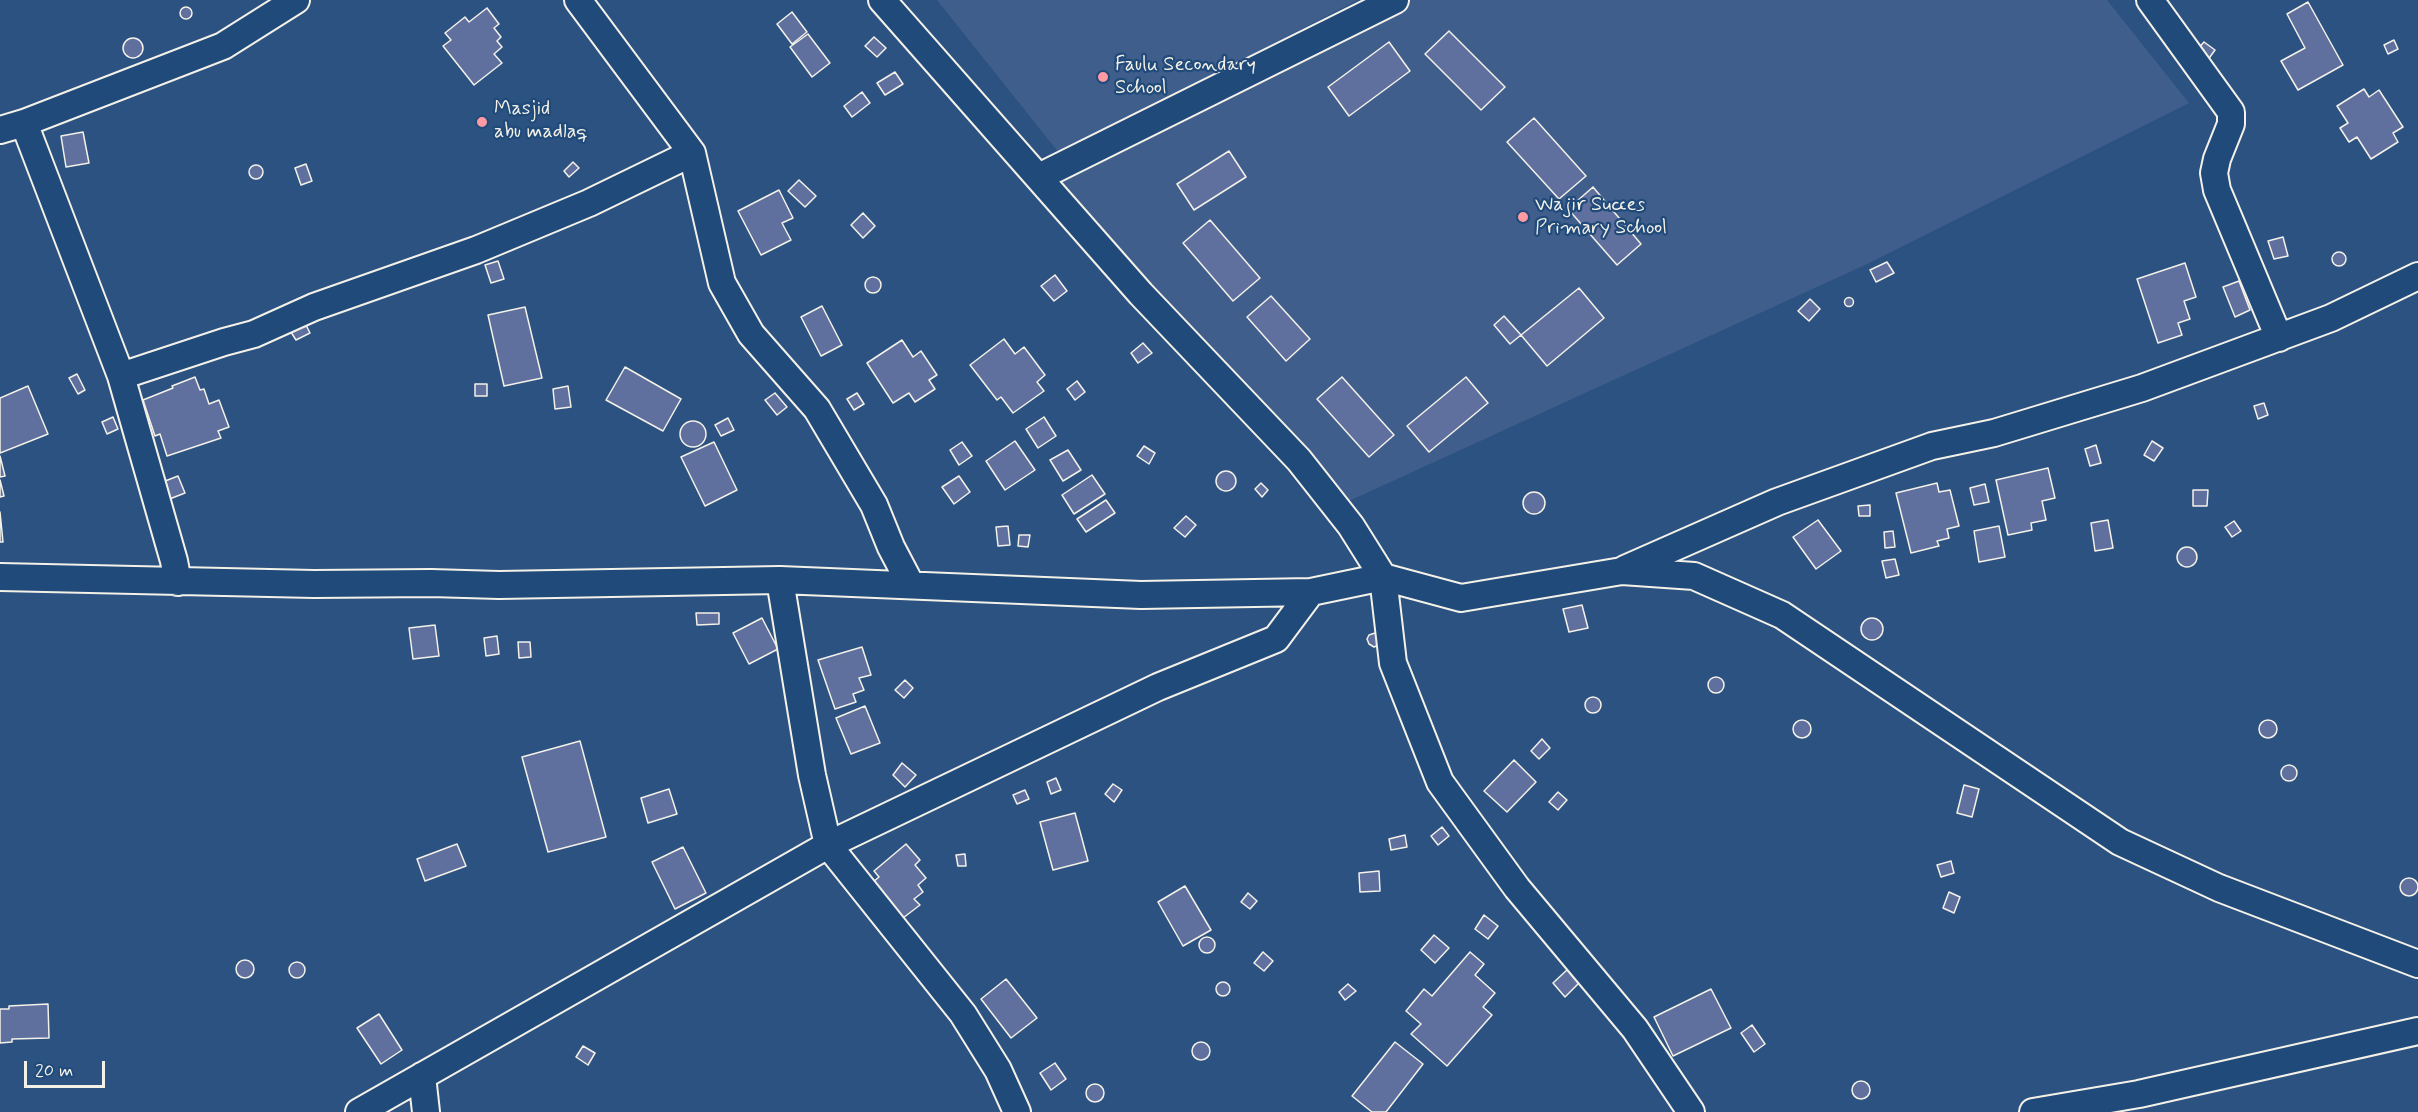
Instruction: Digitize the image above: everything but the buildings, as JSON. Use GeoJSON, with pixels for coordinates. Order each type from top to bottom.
{"type":"FeatureCollection","features":[{"type":"Feature","properties":{"kind":"street"},"geometry":{"type":"LineString","coordinates":[[178,582],[121,376],[12,127],[224,46],[297,0]]}},
{"type":"Feature","properties":{"kind":"street"},"geometry":{"type":"LineString","coordinates":[[578,0],[692,153],[722,283],[751,334],[817,409],[874,505],[891,547],[911,585]]}},
{"type":"Feature","properties":{"kind":"street"},"geometry":{"type":"LineString","coordinates":[[882,0],[1141,294],[1299,460],[1351,526],[1383,577],[1393,663],[1440,782],[1517,888],[1635,1029],[1690,1112]]}},
{"type":"Feature","properties":{"kind":"street"},"geometry":{"type":"LineString","coordinates":[[1039,177],[1395,0]]}},
{"type":"Feature","properties":{"kind":"street"},"geometry":{"type":"LineString","coordinates":[[2150,0],[2231,112],[2231,124],[2214,173],[2217,190],[2279,338]]}},
{"type":"Feature","properties":{"kind":"street"},"geometry":{"type":"LineString","coordinates":[[121,376],[254,334],[314,307],[476,250],[589,203],[692,153]]}},
{"type":"Feature","properties":{"kind":"street"},"geometry":{"type":"LineString","coordinates":[[1622,571],[1777,502],[1932,446],[1994,433],[2142,388],[2331,318],[2418,276]]}},
{"type":"Feature","properties":{"kind":"street"},"geometry":{"type":"LineString","coordinates":[[0,577],[178,582],[499,585],[780,580],[1141,595],[1311,592],[1383,577],[1461,598],[1622,571],[1694,576],[1782,615],[2120,842],[2219,888],[2418,964]]}},
{"type":"Feature","properties":{"kind":"street"},"geometry":{"type":"LineString","coordinates":[[780,580],[812,775],[828,845],[945,990],[982,1042],[1017,1112]]}},
{"type":"Feature","properties":{"kind":"street"},"geometry":{"type":"LineString","coordinates":[[358,1112],[828,845],[1158,687],[1276,639],[1311,592]]}},
{"type":"Feature","properties":{"kind":"street"},"geometry":{"type":"LineString","coordinates":[[2033,1112],[2139,1094],[2418,1031]]}},
{"type":"Feature","properties":{"kind":"street"},"geometry":{"type":"LineString","coordinates":[[422,1076],[426,1112]]}},
{"type":"Feature","properties":{"kind":"shaded area","name":"Faulu Secondary School"},"geometry":{"type":"Polygon","coordinates":[[[937,0],[1358,0],[1059,153],[937,0]]]}},
{"type":"Feature","properties":{"kind":"shaded area","name":"Wajir Succes Primary School"},"geometry":{"type":"Polygon","coordinates":[[[1409,0],[2107,0],[2189,103],[1865,265],[1349,501],[1049,178],[1409,0]]]}},
{"type":"Feature","properties":{"kind":"place","name":"Faulu Secondary School"},"geometry":{"type":"Point","coordinates":[1103,77]}},
{"type":"Feature","properties":{"kind":"place","name":"Masjid abu madlaq"},"geometry":{"type":"Point","coordinates":[482,122]}},
{"type":"Feature","properties":{"kind":"place","name":"Wajir Succes Primary School"},"geometry":{"type":"Point","coordinates":[1523,217]}}]}
